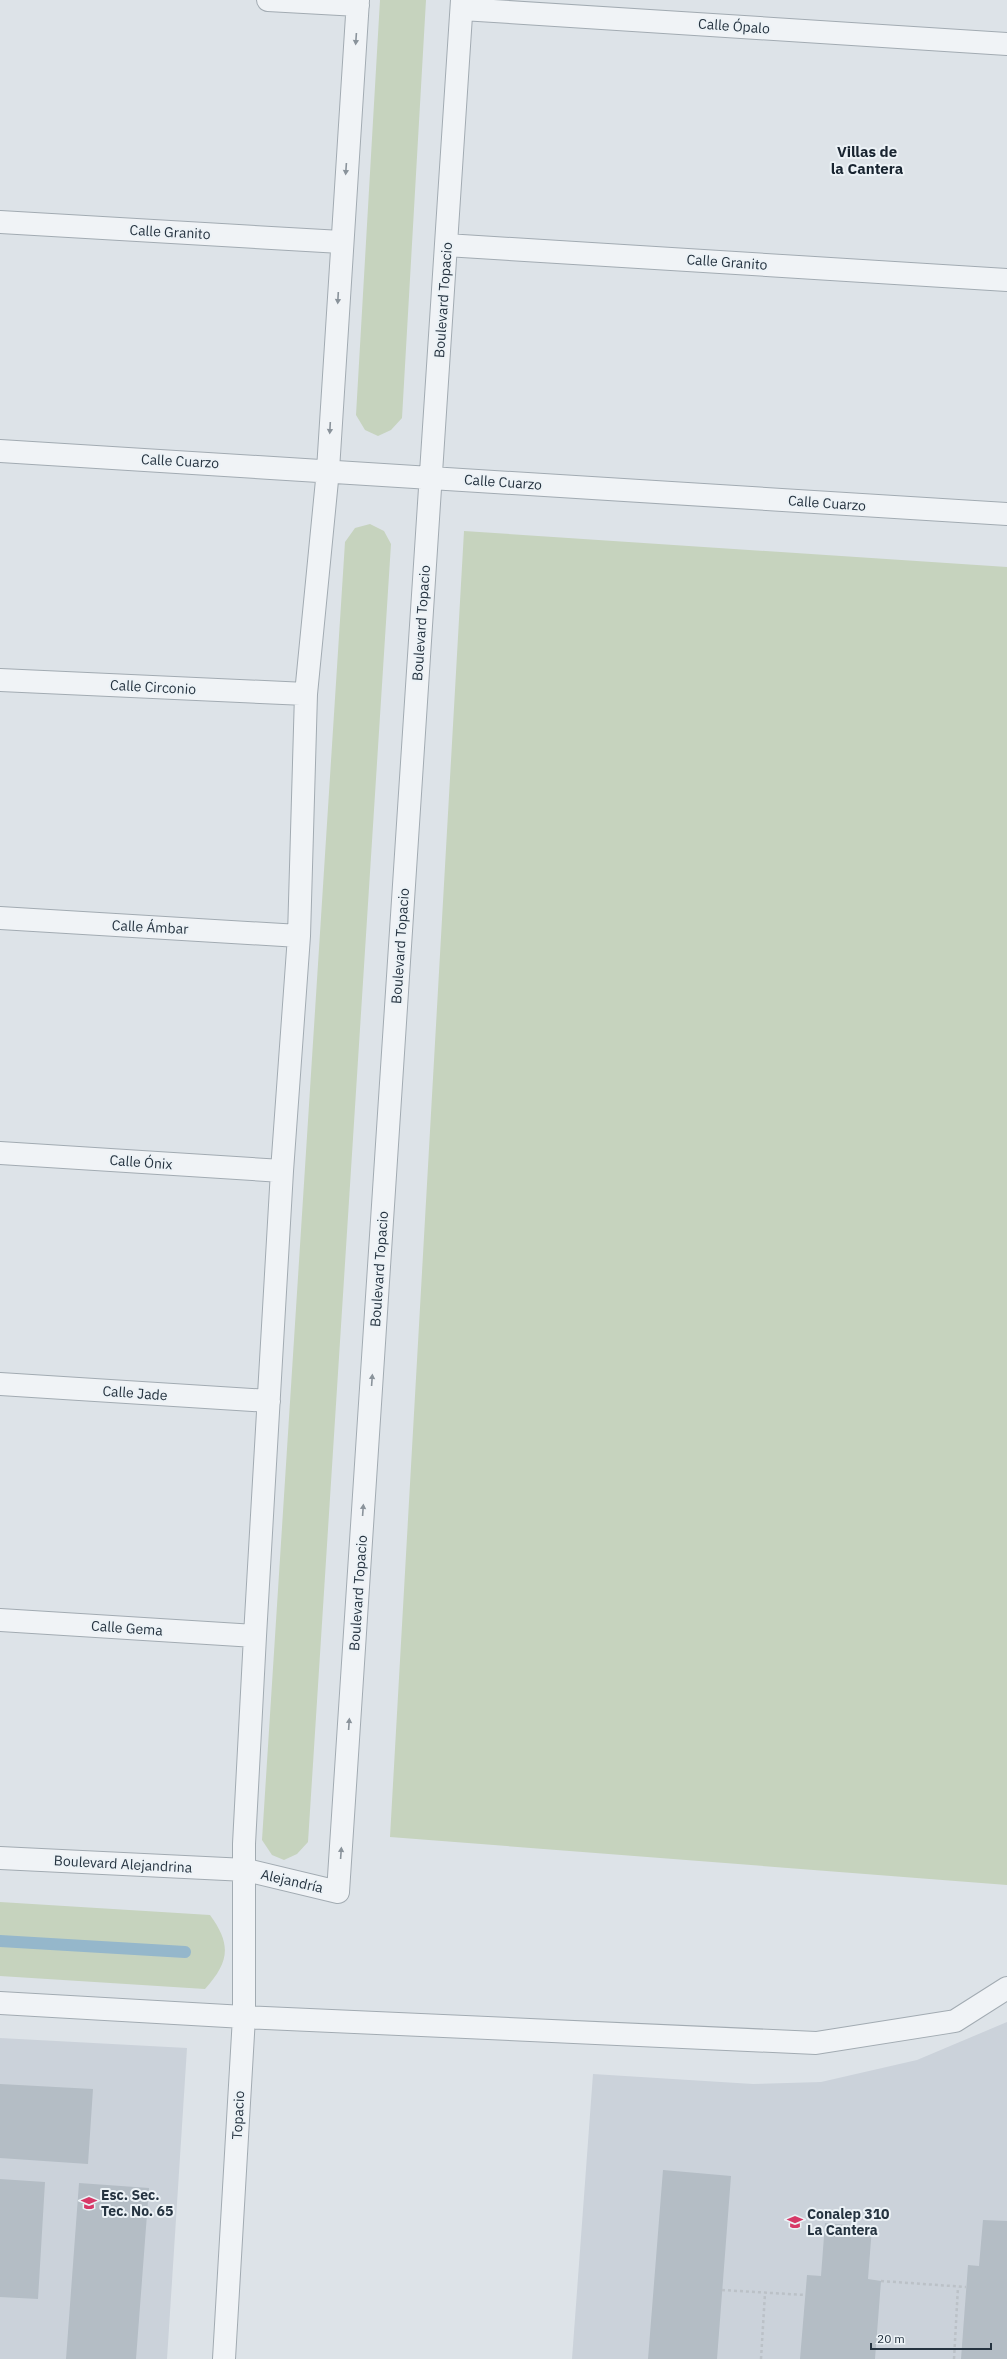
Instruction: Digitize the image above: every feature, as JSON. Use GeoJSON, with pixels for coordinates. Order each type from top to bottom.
{"type":"FeatureCollection","features":[{"type":"Feature","properties":{"kind":"street"},"geometry":{"type":"LineString","coordinates":[[246,1870],[244,1844],[255,1636],[282,1171],[299,936],[306,694],[328,470],[341,242],[358,2],[268,0]]}},
{"type":"Feature","properties":{"kind":"street","name":"Calle Ópalo"},"geometry":{"type":"LineString","coordinates":[[462,4],[1007,44]]}},
{"type":"Feature","properties":{"kind":"street","name":"Boulevard Topacio"},"geometry":{"type":"LineString","coordinates":[[338,1892],[462,4]]}},
{"type":"Feature","properties":{"kind":"street","name":"Calle Granito"},"geometry":{"type":"LineString","coordinates":[[0,222],[341,242]]}},
{"type":"Feature","properties":{"kind":"street","name":"Calle Granito"},"geometry":{"type":"LineString","coordinates":[[446,245],[1007,280]]}},
{"type":"Feature","properties":{"kind":"street","name":"Calle Cuarzo"},"geometry":{"type":"LineString","coordinates":[[0,451],[328,470],[431,478],[1007,514]]}},
{"type":"Feature","properties":{"kind":"street","name":"Calle Circonio"},"geometry":{"type":"LineString","coordinates":[[0,680],[306,694]]}},
{"type":"Feature","properties":{"kind":"street","name":"Calle Ámbar"},"geometry":{"type":"LineString","coordinates":[[0,918],[299,936]]}},
{"type":"Feature","properties":{"kind":"street","name":"Calle Ónix"},"geometry":{"type":"LineString","coordinates":[[0,1154],[282,1171]]}},
{"type":"Feature","properties":{"kind":"street","name":"Calle Jade"},"geometry":{"type":"LineString","coordinates":[[0,1384],[269,1401]]}},
{"type":"Feature","properties":{"kind":"street","name":"Calle Gema"},"geometry":{"type":"LineString","coordinates":[[0,1620],[255,1636]]}},
{"type":"Feature","properties":{"kind":"street","name":"Boulevard Alejandrina"},"geometry":{"type":"LineString","coordinates":[[0,1858],[246,1870]]}},
{"type":"Feature","properties":{"kind":"street","name":"Alejandría"},"geometry":{"type":"LineString","coordinates":[[246,1870],[338,1892]]}},
{"type":"Feature","properties":{"kind":"street","name":"Topacio"},"geometry":{"type":"LineString","coordinates":[[224,2359],[244,2017],[246,1870]]}},
{"type":"Feature","properties":{"kind":"street"},"geometry":{"type":"LineString","coordinates":[[0,2003],[244,2017],[816,2043],[955,2020],[1007,1988]]}},
{"type":"Feature","properties":{"kind":"path"},"geometry":{"type":"LineString","coordinates":[[881,2281],[966,2287]]}},
{"type":"Feature","properties":{"kind":"path"},"geometry":{"type":"LineString","coordinates":[[954,2359],[958,2286]]}},
{"type":"Feature","properties":{"kind":"path"},"geometry":{"type":"LineString","coordinates":[[722,2290],[805,2295]]}},
{"type":"Feature","properties":{"kind":"path"},"geometry":{"type":"LineString","coordinates":[[761,2359],[765,2293]]}},
{"type":"Feature","properties":{"kind":"shaded area","name":"Conalep 310 La Cantera"},"geometry":{"type":"Polygon","coordinates":[[[1007,2022],[1007,2359],[572,2359],[593,2074],[753,2084],[821,2082],[917,2060],[1007,2022]]]}},
{"type":"Feature","properties":{"kind":"shaded area","name":"Esc. Sec. Tec. No. 65"},"geometry":{"type":"Polygon","coordinates":[[[0,2038],[187,2048],[167,2359],[0,2359],[0,2038]]]}},
{"type":"Feature","properties":{"kind":"green space"},"geometry":{"type":"Polygon","coordinates":[[[380,0],[426,0],[402,418],[391,430],[378,436],[365,430],[356,415],[380,0]]]}},
{"type":"Feature","properties":{"kind":"green space"},"geometry":{"type":"Polygon","coordinates":[[[370,524],[384,531],[391,544],[308,1842],[297,1854],[284,1860],[272,1855],[262,1840],[345,542],[355,528],[370,524]]]}},
{"type":"Feature","properties":{"kind":"green space"},"geometry":{"type":"Polygon","coordinates":[[[464,531],[1007,567],[1007,1885],[390,1837],[464,531]]]}},
{"type":"Feature","properties":{"kind":"green space"},"geometry":{"type":"Polygon","coordinates":[[[0,1902],[210,1915],[222,1935],[225,1953],[223,1962],[205,1989],[0,1976],[0,1902]]]}},
{"type":"Feature","properties":{"kind":"building"},"geometry":{"type":"Polygon","coordinates":[[[0,2084],[93,2089],[88,2164],[0,2158],[0,2084]]]}},
{"type":"Feature","properties":{"kind":"building"},"geometry":{"type":"Polygon","coordinates":[[[663,2170],[731,2176],[717,2359],[648,2359],[663,2170]]]}},
{"type":"Feature","properties":{"kind":"building"},"geometry":{"type":"Polygon","coordinates":[[[0,2179],[45,2182],[38,2299],[0,2297],[0,2179]]]}},
{"type":"Feature","properties":{"kind":"building"},"geometry":{"type":"Polygon","coordinates":[[[79,2183],[149,2188],[136,2359],[66,2359],[79,2183]]]}},
{"type":"Feature","properties":{"kind":"building"},"geometry":{"type":"Polygon","coordinates":[[[983,2220],[1007,2221],[1007,2359],[961,2359],[968,2265],[979,2266],[983,2220]]]}},
{"type":"Feature","properties":{"kind":"building"},"geometry":{"type":"Polygon","coordinates":[[[825,2223],[872,2227],[868,2279],[881,2281],[875,2359],[800,2359],[807,2275],[821,2276],[825,2223]]]}},
{"type":"Feature","properties":{"kind":"waterway"},"geometry":{"type":"LineString","coordinates":[[0,1941],[185,1952]]}},
{"type":"Feature","properties":{"kind":"place","name":"Esc. Sec. Tec. No. 65"},"geometry":{"type":"Point","coordinates":[89,2203]}},
{"type":"Feature","properties":{"kind":"place","name":"Conalep 310 La Cantera"},"geometry":{"type":"Point","coordinates":[795,2222]}},
{"type":"Feature","properties":{"kind":"district","name":"Villas de la Cantera"},"geometry":{"type":"Point","coordinates":[867,160]}}]}
